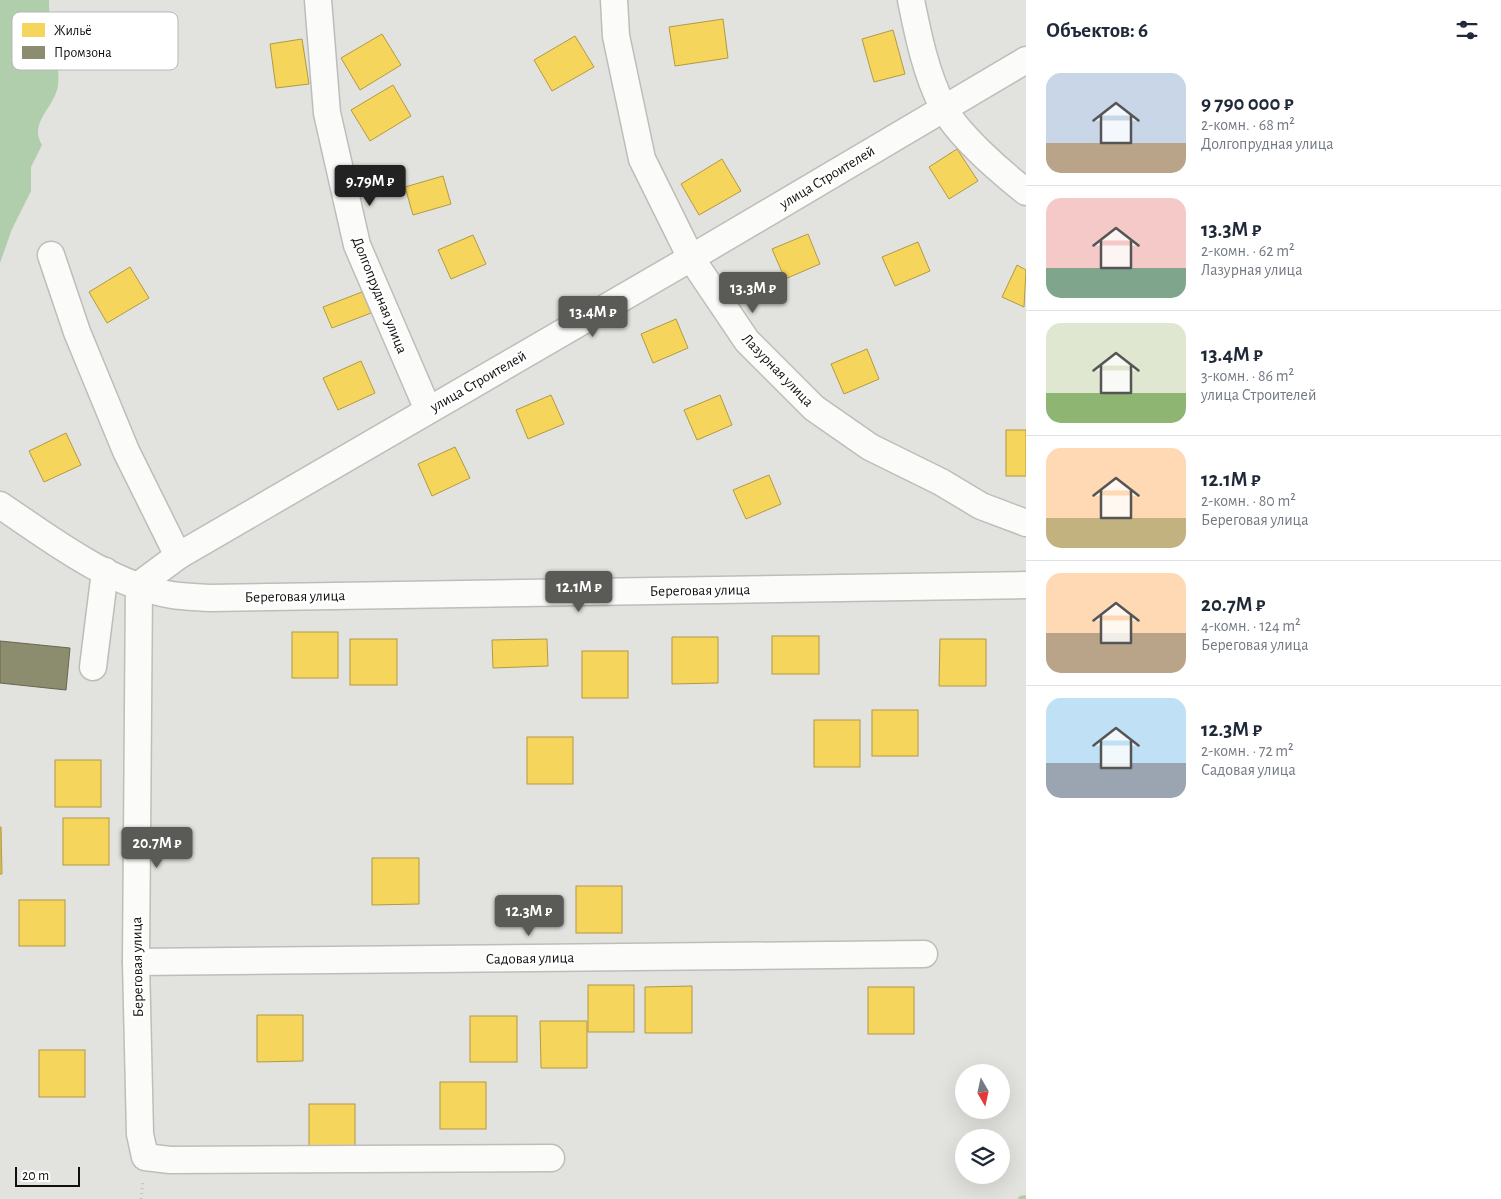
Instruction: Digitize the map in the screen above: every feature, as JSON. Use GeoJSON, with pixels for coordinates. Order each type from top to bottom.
{"type":"FeatureCollection","features":[{"type":"Feature","properties":{"kind":"street","name":"Долгопрудная улица"},"geometry":{"type":"LineString","coordinates":[[318,0],[327,113],[357,245],[428,410]]}},
{"type":"Feature","properties":{"kind":"street","name":"Лазурная улица"},"geometry":{"type":"LineString","coordinates":[[614,0],[616,36],[642,159],[691,258],[747,341],[814,408],[870,448],[941,482],[981,506],[1026,523]]}},
{"type":"Feature","properties":{"kind":"street"},"geometry":{"type":"LineString","coordinates":[[911,0],[920,43],[944,107],[962,130],[1002,173],[1026,192]]}},
{"type":"Feature","properties":{"kind":"street","name":"улица Строителей"},"geometry":{"type":"LineString","coordinates":[[139,585],[178,556],[691,258],[1026,60]]}},
{"type":"Feature","properties":{"kind":"street"},"geometry":{"type":"LineString","coordinates":[[51,255],[77,332],[126,451],[178,556]]}},
{"type":"Feature","properties":{"kind":"street"},"geometry":{"type":"LineString","coordinates":[[0,505],[71,553],[105,571],[139,585]]}},
{"type":"Feature","properties":{"kind":"street"},"geometry":{"type":"LineString","coordinates":[[92,667],[105,571]]}},
{"type":"Feature","properties":{"kind":"street","name":"Береговая улица"},"geometry":{"type":"LineString","coordinates":[[551,1158],[170,1160],[145,1157],[140,1134],[136,962],[139,585],[171,594],[210,598],[1026,585]]}},
{"type":"Feature","properties":{"kind":"street","name":"Садовая улица"},"geometry":{"type":"LineString","coordinates":[[136,962],[924,954]]}},
{"type":"Feature","properties":{"kind":"shaded area"},"geometry":{"type":"Polygon","coordinates":[[[0,0],[49,0],[49,12],[12,12],[12,70],[58,70],[58,85],[38,129],[42,145],[31,167],[31,191],[12,229],[0,263],[0,0]]]}},
{"type":"Feature","properties":{"kind":"building: Жильё"},"geometry":{"type":"Polygon","coordinates":[[[723,19],[728,58],[675,66],[669,27],[723,19]]]}},
{"type":"Feature","properties":{"kind":"building: Жильё"},"geometry":{"type":"Polygon","coordinates":[[[893,30],[905,74],[874,82],[862,39],[893,30]]]}},
{"type":"Feature","properties":{"kind":"building: Жильё"},"geometry":{"type":"Polygon","coordinates":[[[382,34],[401,65],[360,90],[341,58],[382,34]]]}},
{"type":"Feature","properties":{"kind":"building: Жильё"},"geometry":{"type":"Polygon","coordinates":[[[575,36],[594,67],[552,91],[534,60],[575,36]]]}},
{"type":"Feature","properties":{"kind":"building: Жильё"},"geometry":{"type":"Polygon","coordinates":[[[302,39],[309,84],[276,88],[270,44],[302,39]]]}},
{"type":"Feature","properties":{"kind":"building: Жильё"},"geometry":{"type":"Polygon","coordinates":[[[393,85],[411,116],[370,141],[351,110],[393,85]]]}},
{"type":"Feature","properties":{"kind":"building: Жильё"},"geometry":{"type":"Polygon","coordinates":[[[957,149],[978,181],[949,199],[929,167],[957,149]]]}},
{"type":"Feature","properties":{"kind":"building: Жильё"},"geometry":{"type":"Polygon","coordinates":[[[722,159],[741,191],[699,215],[681,184],[722,159]]]}},
{"type":"Feature","properties":{"kind":"building: Жильё"},"geometry":{"type":"Polygon","coordinates":[[[443,176],[451,204],[413,215],[405,187],[443,176]]]}},
{"type":"Feature","properties":{"kind":"building: Жильё"},"geometry":{"type":"Polygon","coordinates":[[[808,234],[820,264],[785,279],[772,249],[808,234]]]}},
{"type":"Feature","properties":{"kind":"building: Жильё"},"geometry":{"type":"Polygon","coordinates":[[[473,235],[486,264],[451,279],[438,250],[473,235]]]}},
{"type":"Feature","properties":{"kind":"building: Жильё"},"geometry":{"type":"Polygon","coordinates":[[[918,242],[930,271],[895,286],[882,257],[918,242]]]}},
{"type":"Feature","properties":{"kind":"building: Жильё"},"geometry":{"type":"Polygon","coordinates":[[[1017,265],[1026,270],[1024,307],[1002,297],[1017,265]]]}},
{"type":"Feature","properties":{"kind":"building: Жильё"},"geometry":{"type":"Polygon","coordinates":[[[130,267],[149,298],[107,323],[89,292],[130,267]]]}},
{"type":"Feature","properties":{"kind":"building: Жильё"},"geometry":{"type":"Polygon","coordinates":[[[362,292],[371,313],[332,328],[323,307],[362,292]]]}},
{"type":"Feature","properties":{"kind":"building: Жильё"},"geometry":{"type":"Polygon","coordinates":[[[676,319],[688,348],[653,363],[641,334],[676,319]]]}},
{"type":"Feature","properties":{"kind":"building: Жильё"},"geometry":{"type":"Polygon","coordinates":[[[867,349],[879,379],[844,394],[831,364],[867,349]]]}},
{"type":"Feature","properties":{"kind":"building: Жильё"},"geometry":{"type":"Polygon","coordinates":[[[361,361],[375,393],[338,410],[323,378],[361,361]]]}},
{"type":"Feature","properties":{"kind":"building: Жильё"},"geometry":{"type":"Polygon","coordinates":[[[551,395],[564,424],[528,439],[516,410],[551,395]]]}},
{"type":"Feature","properties":{"kind":"building: Жильё"},"geometry":{"type":"Polygon","coordinates":[[[720,395],[732,425],[697,440],[684,410],[720,395]]]}},
{"type":"Feature","properties":{"kind":"building: Жильё"},"geometry":{"type":"Polygon","coordinates":[[[1006,430],[1026,430],[1026,476],[1006,476],[1006,430]]]}},
{"type":"Feature","properties":{"kind":"building: Жильё"},"geometry":{"type":"Polygon","coordinates":[[[66,433],[81,465],[44,482],[29,451],[66,433]]]}},
{"type":"Feature","properties":{"kind":"building: Жильё"},"geometry":{"type":"Polygon","coordinates":[[[455,447],[470,478],[432,496],[418,464],[455,447]]]}},
{"type":"Feature","properties":{"kind":"building: Жильё"},"geometry":{"type":"Polygon","coordinates":[[[769,475],[781,504],[746,519],[733,490],[769,475]]]}},
{"type":"Feature","properties":{"kind":"building: Жильё"},"geometry":{"type":"Polygon","coordinates":[[[292,632],[338,632],[338,678],[292,678],[292,632]]]}},
{"type":"Feature","properties":{"kind":"building: Жильё"},"geometry":{"type":"Polygon","coordinates":[[[772,636],[819,636],[819,674],[772,674],[772,636]]]}},
{"type":"Feature","properties":{"kind":"building: Жильё"},"geometry":{"type":"Polygon","coordinates":[[[672,637],[718,637],[718,683],[672,684],[672,637]]]}},
{"type":"Feature","properties":{"kind":"building: Жильё"},"geometry":{"type":"Polygon","coordinates":[[[350,639],[397,639],[397,685],[350,685],[350,639]]]}},
{"type":"Feature","properties":{"kind":"building: Жильё"},"geometry":{"type":"Polygon","coordinates":[[[547,639],[548,666],[493,668],[492,640],[547,639]]]}},
{"type":"Feature","properties":{"kind":"building: Жильё"},"geometry":{"type":"Polygon","coordinates":[[[940,639],[986,639],[986,686],[939,686],[940,639]]]}},
{"type":"Feature","properties":{"kind":"building: Жильё"},"geometry":{"type":"Polygon","coordinates":[[[582,651],[628,651],[628,698],[582,698],[582,651]]]}},
{"type":"Feature","properties":{"kind":"building: Жильё"},"geometry":{"type":"Polygon","coordinates":[[[872,710],[918,710],[918,756],[872,756],[872,710]]]}},
{"type":"Feature","properties":{"kind":"building: Жильё"},"geometry":{"type":"Polygon","coordinates":[[[814,720],[860,720],[860,767],[814,767],[814,720]]]}},
{"type":"Feature","properties":{"kind":"building: Жильё"},"geometry":{"type":"Polygon","coordinates":[[[527,737],[573,737],[573,784],[527,784],[527,737]]]}},
{"type":"Feature","properties":{"kind":"building: Жильё"},"geometry":{"type":"Polygon","coordinates":[[[55,760],[101,760],[101,807],[55,807],[55,760]]]}},
{"type":"Feature","properties":{"kind":"building: Жильё"},"geometry":{"type":"Polygon","coordinates":[[[63,818],[109,818],[109,865],[63,865],[63,818]]]}},
{"type":"Feature","properties":{"kind":"building: Жильё"},"geometry":{"type":"Polygon","coordinates":[[[1,827],[2,874],[0,874],[1,827]]]}},
{"type":"Feature","properties":{"kind":"building: Жильё"},"geometry":{"type":"Polygon","coordinates":[[[372,858],[419,858],[419,904],[372,905],[372,858]]]}},
{"type":"Feature","properties":{"kind":"building: Жильё"},"geometry":{"type":"Polygon","coordinates":[[[576,886],[622,886],[622,933],[576,933],[576,886]]]}},
{"type":"Feature","properties":{"kind":"building: Жильё"},"geometry":{"type":"Polygon","coordinates":[[[19,900],[65,900],[65,946],[19,946],[19,900]]]}},
{"type":"Feature","properties":{"kind":"building: Жильё"},"geometry":{"type":"Polygon","coordinates":[[[588,985],[634,985],[634,1032],[588,1032],[588,985]]]}},
{"type":"Feature","properties":{"kind":"building: Жильё"},"geometry":{"type":"Polygon","coordinates":[[[692,986],[692,1033],[645,1033],[645,987],[692,986]]]}},
{"type":"Feature","properties":{"kind":"building: Жильё"},"geometry":{"type":"Polygon","coordinates":[[[868,987],[914,987],[914,1034],[868,1034],[868,987]]]}},
{"type":"Feature","properties":{"kind":"building: Жильё"},"geometry":{"type":"Polygon","coordinates":[[[257,1015],[303,1015],[303,1061],[257,1062],[257,1015]]]}},
{"type":"Feature","properties":{"kind":"building: Жильё"},"geometry":{"type":"Polygon","coordinates":[[[470,1016],[517,1016],[517,1062],[470,1062],[470,1016]]]}},
{"type":"Feature","properties":{"kind":"building: Жильё"},"geometry":{"type":"Polygon","coordinates":[[[540,1021],[587,1021],[587,1068],[541,1068],[540,1021]]]}},
{"type":"Feature","properties":{"kind":"building: Жильё"},"geometry":{"type":"Polygon","coordinates":[[[39,1050],[85,1050],[85,1097],[39,1097],[39,1050]]]}},
{"type":"Feature","properties":{"kind":"building: Жильё"},"geometry":{"type":"Polygon","coordinates":[[[440,1082],[486,1082],[486,1129],[440,1129],[440,1082]]]}},
{"type":"Feature","properties":{"kind":"building: Жильё"},"geometry":{"type":"Polygon","coordinates":[[[309,1104],[355,1104],[355,1150],[309,1150],[309,1104]]]}},
{"type":"Feature","properties":{"kind":"building: Промзона"},"geometry":{"type":"Polygon","coordinates":[[[0,641],[70,648],[66,690],[0,683],[0,641]]]}},
{"type":"Feature","properties":{"kind":"waterway"},"geometry":{"type":"LineString","coordinates":[[1021,1199],[1026,1198]]}}]}
